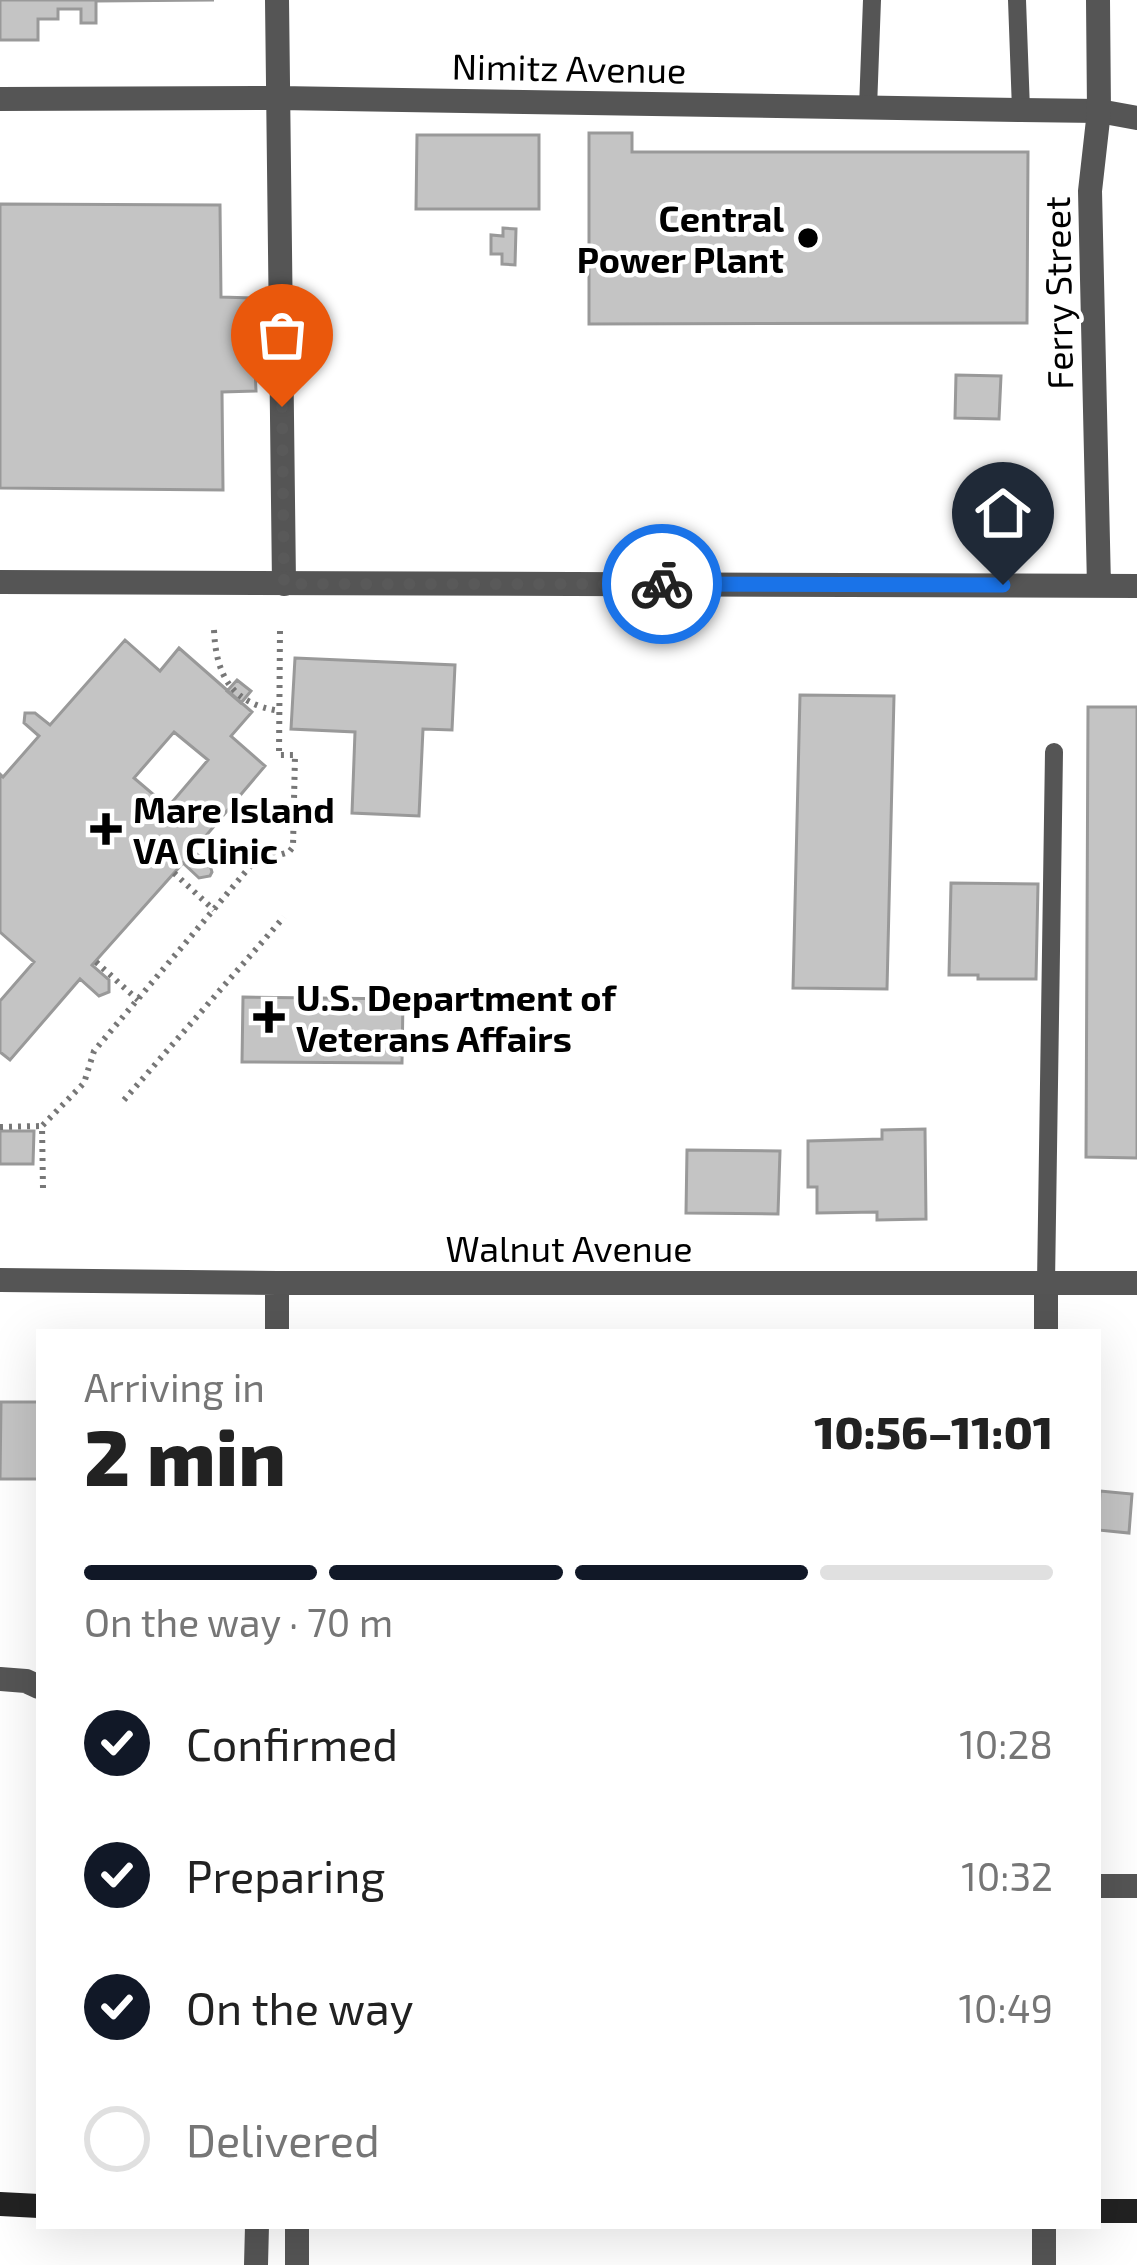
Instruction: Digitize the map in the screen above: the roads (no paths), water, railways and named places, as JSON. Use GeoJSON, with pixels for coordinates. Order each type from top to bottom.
{"type":"FeatureCollection","features":[{"type":"Feature","properties":{"kind":"main road"},"geometry":{"type":"LineString","coordinates":[[0,2204],[36,2206]]}},
{"type":"Feature","properties":{"kind":"main road"},"geometry":{"type":"LineString","coordinates":[[1101,2211],[1137,2211]]}},
{"type":"Feature","properties":{"kind":"street"},"geometry":{"type":"LineString","coordinates":[[277,0],[284,584]]}},
{"type":"Feature","properties":{"kind":"street","name":"Ferry Street"},"geometry":{"type":"LineString","coordinates":[[1098,0],[1099,111],[1090,191],[1099,586]]}},
{"type":"Feature","properties":{"kind":"street","name":"Nimitz Avenue"},"geometry":{"type":"LineString","coordinates":[[0,99],[279,98],[1099,111],[1137,118]]}},
{"type":"Feature","properties":{"kind":"street"},"geometry":{"type":"LineString","coordinates":[[0,582],[1137,586]]}},
{"type":"Feature","properties":{"kind":"street","name":"Walnut Avenue"},"geometry":{"type":"LineString","coordinates":[[0,1280],[1137,1283]]}},
{"type":"Feature","properties":{"kind":"street"},"geometry":{"type":"LineString","coordinates":[[277,1283],[278,1329]]}},
{"type":"Feature","properties":{"kind":"street"},"geometry":{"type":"LineString","coordinates":[[1046,1283],[1046,1329]]}},
{"type":"Feature","properties":{"kind":"street"},"geometry":{"type":"LineString","coordinates":[[0,1679],[36,1686]]}},
{"type":"Feature","properties":{"kind":"street"},"geometry":{"type":"LineString","coordinates":[[1101,1886],[1137,1886]]}},
{"type":"Feature","properties":{"kind":"street"},"geometry":{"type":"LineString","coordinates":[[256,2229],[256,2265]]}},
{"type":"Feature","properties":{"kind":"street"},"geometry":{"type":"LineString","coordinates":[[297,2229],[297,2265]]}},
{"type":"Feature","properties":{"kind":"street"},"geometry":{"type":"LineString","coordinates":[[1044,2229],[1044,2265]]}},
{"type":"Feature","properties":{"kind":"lane"},"geometry":{"type":"LineString","coordinates":[[868,108],[872,0]]}},
{"type":"Feature","properties":{"kind":"lane"},"geometry":{"type":"LineString","coordinates":[[1017,0],[1021,110]]}},
{"type":"Feature","properties":{"kind":"lane"},"geometry":{"type":"LineString","coordinates":[[1046,1283],[1054,752]]}},
{"type":"Feature","properties":{"kind":"place","name":"Central Power Plant"},"geometry":{"type":"Point","coordinates":[808,238]}},
{"type":"Feature","properties":{"kind":"place","name":"Mare Island VA Clinic"},"geometry":{"type":"Point","coordinates":[106,829]}},
{"type":"Feature","properties":{"kind":"place","name":"U.S. Department of Veterans Affairs"},"geometry":{"type":"Point","coordinates":[269,1017]}}]}
